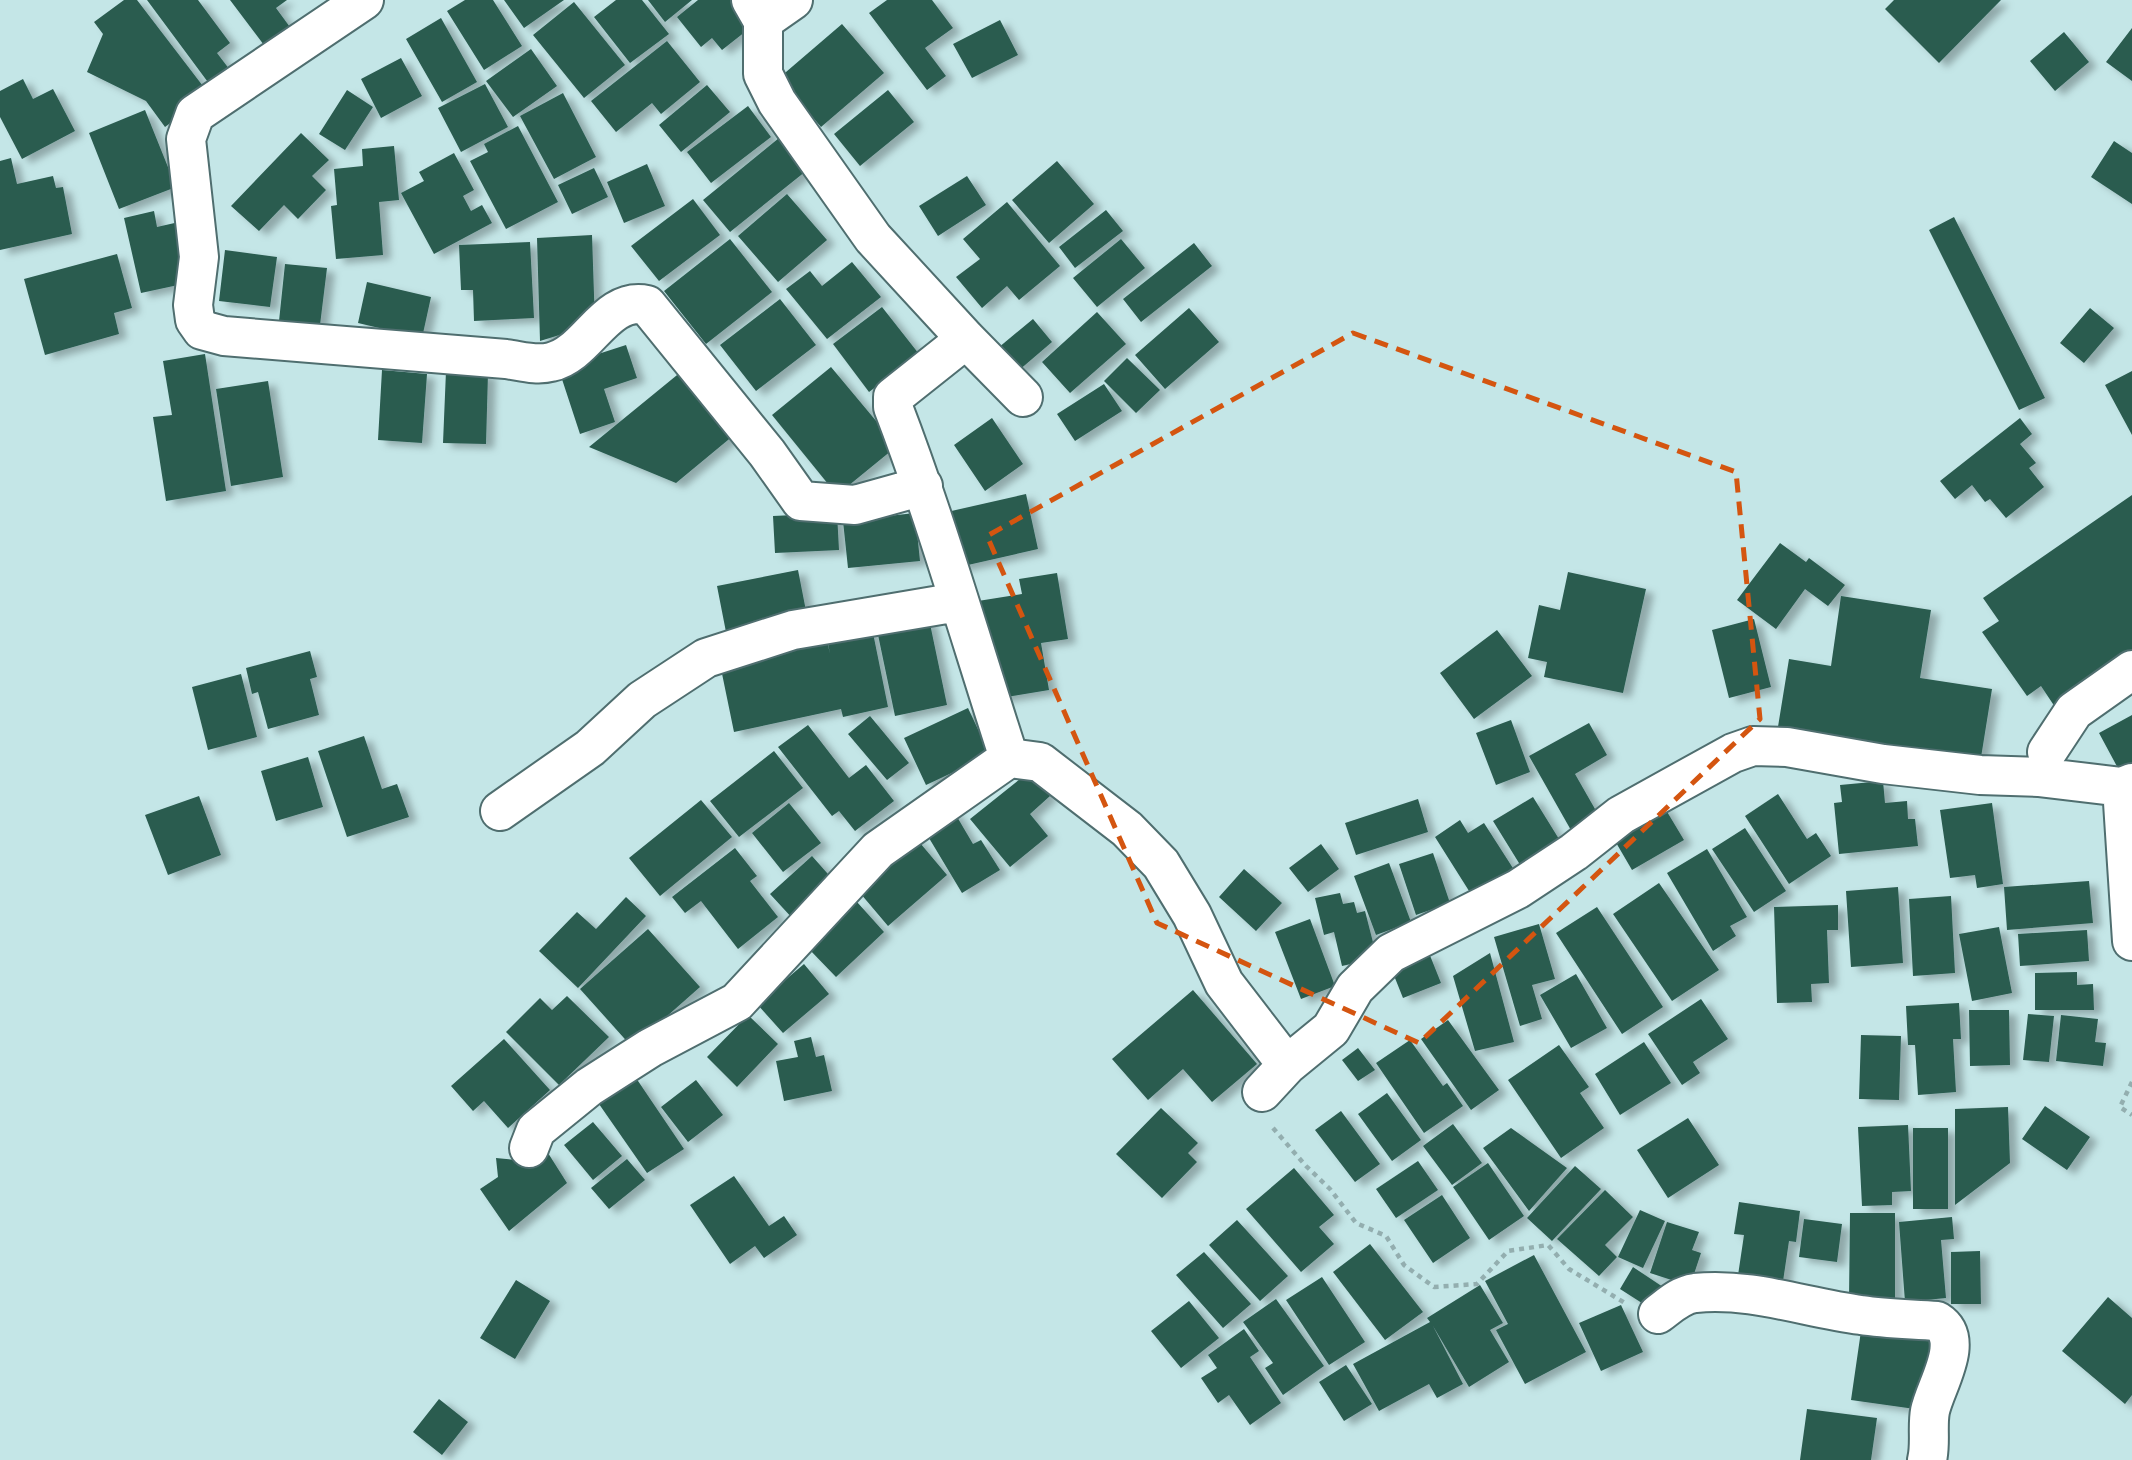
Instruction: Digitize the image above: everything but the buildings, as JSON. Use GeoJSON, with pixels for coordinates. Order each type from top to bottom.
{"type":"FeatureCollection","features":[{"type":"Feature","properties":{"kind":"street"},"geometry":{"type":"LineString","coordinates":[[364,0],[195,114],[186,139],[199,257],[193,305],[195,320],[202,330],[224,336],[506,359],[537,364],[564,357],[612,313],[637,302],[647,304],[767,453],[801,501],[855,505],[923,486]]}},
{"type":"Feature","properties":{"kind":"street"},"geometry":{"type":"LineString","coordinates":[[769,7],[763,75],[777,102],[873,238],[1023,397]]}},
{"type":"Feature","properties":{"kind":"street"},"geometry":{"type":"LineString","coordinates":[[966,339],[893,397],[893,407],[923,486],[1009,758]]}},
{"type":"Feature","properties":{"kind":"street"},"geometry":{"type":"LineString","coordinates":[[500,811],[590,748],[642,700],[706,658],[793,630],[958,602]]}},
{"type":"Feature","properties":{"kind":"street"},"geometry":{"type":"LineString","coordinates":[[2047,752],[2074,710],[2132,670]]}},
{"type":"Feature","properties":{"kind":"street"},"geometry":{"type":"LineString","coordinates":[[1262,1092],[1287,1065],[1331,1029],[1355,988],[1391,953],[1518,889],[1574,852],[1621,815],[1732,753],[1753,746],[1787,747],[1883,764],[1980,775],[2127,785],[2132,941]]}},
{"type":"Feature","properties":{"kind":"street"},"geometry":{"type":"LineString","coordinates":[[529,1148],[536,1130],[589,1087],[650,1048],[737,1002],[878,850],[1009,758],[1040,762],[1126,829],[1161,864],[1192,915],[1224,983],[1287,1065]]}},
{"type":"Feature","properties":{"kind":"street"},"geometry":{"type":"LineString","coordinates":[[1658,1314],[1692,1293],[1723,1293],[1789,1301],[1859,1315],[1937,1321],[1948,1334],[1947,1363],[1930,1411],[1927,1460]]}},
{"type":"Feature","properties":{"kind":"path"},"geometry":{"type":"LineString","coordinates":[[2132,1082],[2120,1107],[2132,1115]]}},
{"type":"Feature","properties":{"kind":"path"},"geometry":{"type":"LineString","coordinates":[[1262,1092],[1258,1100],[1258,1111],[1330,1189],[1356,1223],[1386,1236],[1404,1265],[1434,1287],[1477,1284],[1508,1251],[1548,1245],[1569,1269],[1644,1314],[1658,1314]]}},
{"type":"Feature","properties":{"kind":"highlighted area"},"geometry":{"type":"Polygon","coordinates":[[[1353,333],[1736,472],[1760,719],[1419,1043],[1157,923],[987,536],[1353,333]]]}}]}
